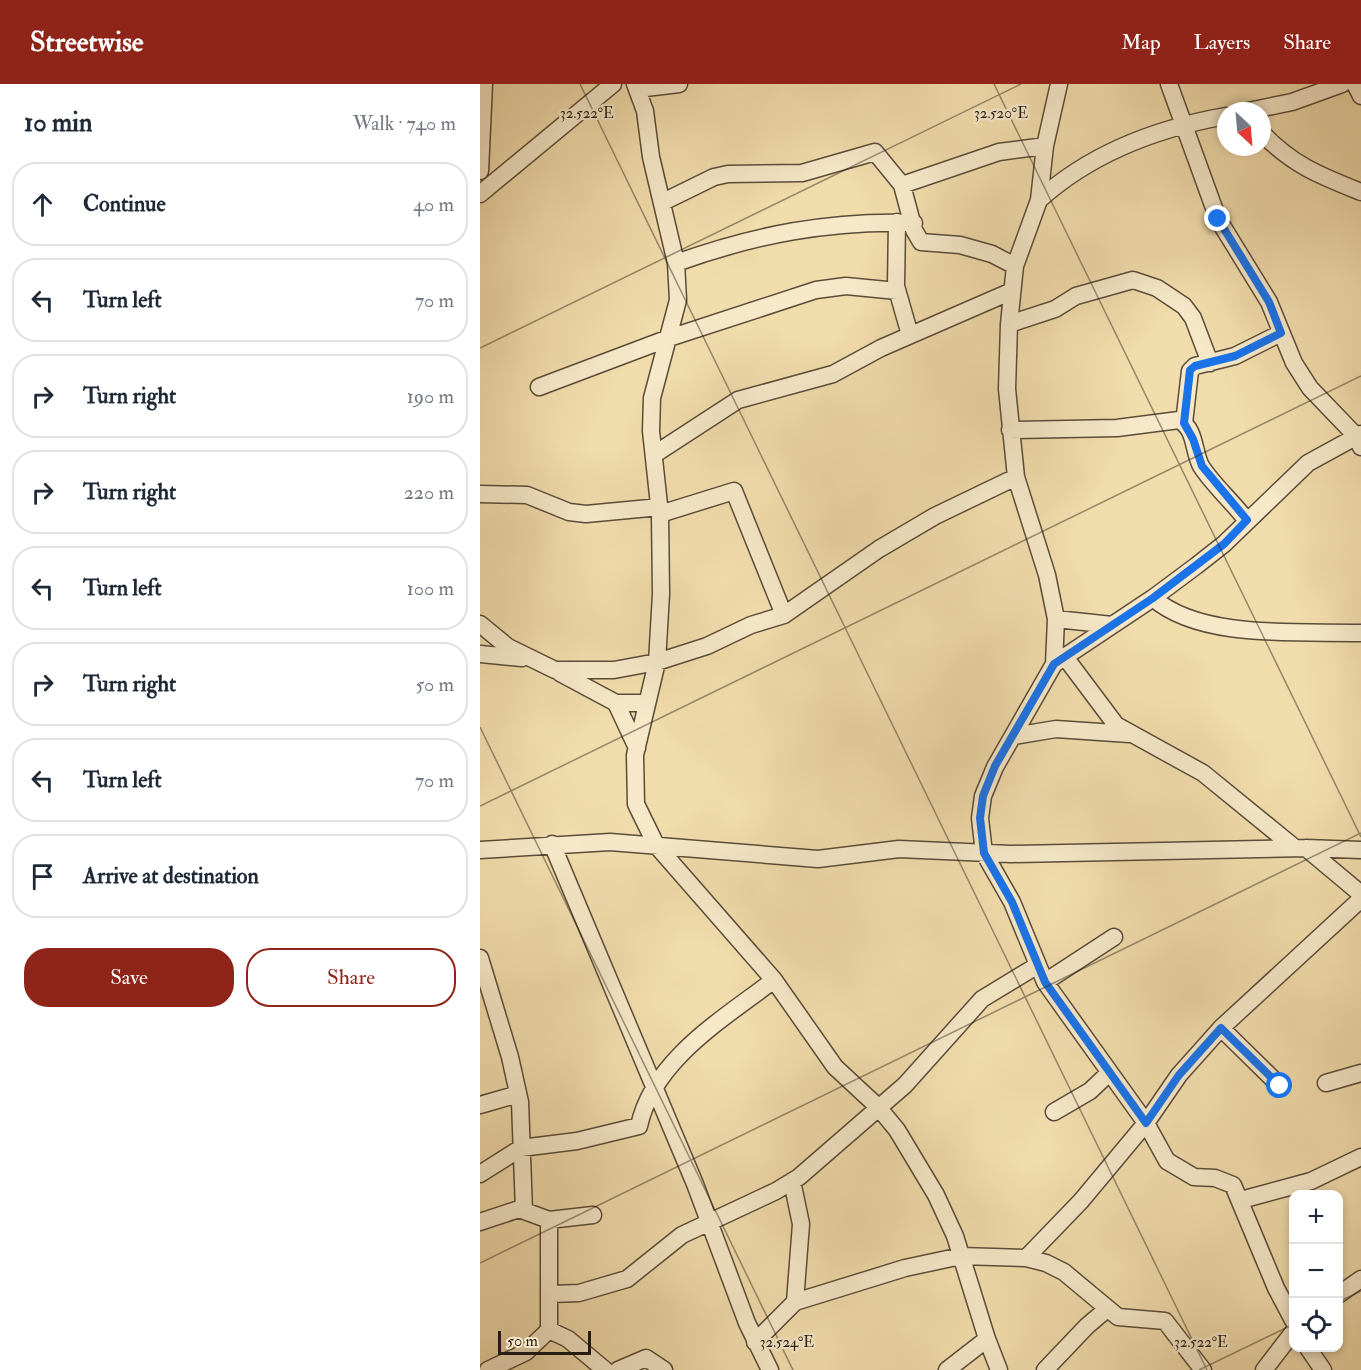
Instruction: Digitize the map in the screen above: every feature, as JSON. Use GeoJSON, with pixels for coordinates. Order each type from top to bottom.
{"type":"FeatureCollection","features":[{"type":"Feature","properties":{"kind":"street"},"geometry":{"type":"LineString","coordinates":[[480,171],[484,84]]}},
{"type":"Feature","properties":{"kind":"street"},"geometry":{"type":"LineString","coordinates":[[480,194],[613,84]]}},
{"type":"Feature","properties":{"kind":"street"},"geometry":{"type":"LineString","coordinates":[[678,84],[636,86],[645,111],[651,157],[676,263],[678,300],[669,338],[658,368],[652,398],[651,431],[660,510],[661,594],[657,662],[637,748],[636,804],[656,845],[774,980],[835,1067],[879,1107],[897,1130],[936,1195],[955,1236],[999,1370]]}},
{"type":"Feature","properties":{"kind":"street"},"geometry":{"type":"LineString","coordinates":[[1059,84],[1045,146],[1039,200],[1015,266],[1009,324],[1007,389],[1016,477],[1047,575],[1056,619],[1060,660],[1116,725],[1203,773],[1361,894]]}},
{"type":"Feature","properties":{"kind":"street"},"geometry":{"type":"LineString","coordinates":[[1169,84],[1218,219],[1269,302],[1294,363],[1310,388],[1360,439],[1308,463],[1224,544],[1153,598],[1060,660],[995,766],[983,796],[980,818],[984,853],[1012,902],[1045,982],[1146,1123],[1167,1161],[1173,1167],[1194,1177],[1226,1180],[1233,1185],[1289,1314]]}},
{"type":"Feature","properties":{"kind":"street"},"geometry":{"type":"LineString","coordinates":[[1271,106],[1292,102],[1342,84]]}},
{"type":"Feature","properties":{"kind":"street"},"geometry":{"type":"LineString","coordinates":[[1355,84],[1361,96]]}},
{"type":"Feature","properties":{"kind":"street"},"geometry":{"type":"LineString","coordinates":[[1039,200],[1071,173],[1099,157],[1185,123],[1217,118]]}},
{"type":"Feature","properties":{"kind":"street"},"geometry":{"type":"LineString","coordinates":[[1271,141],[1292,161],[1319,176],[1361,192]]}},
{"type":"Feature","properties":{"kind":"street"},"geometry":{"type":"LineString","coordinates":[[902,185],[999,152],[1045,146]]}},
{"type":"Feature","properties":{"kind":"street"},"geometry":{"type":"LineString","coordinates":[[663,202],[714,177],[728,174],[802,172],[875,152],[902,185],[905,223],[897,291],[910,335]]}},
{"type":"Feature","properties":{"kind":"street"},"geometry":{"type":"LineString","coordinates":[[676,263],[776,233],[829,224],[905,223]]}},
{"type":"Feature","properties":{"kind":"street"},"geometry":{"type":"LineString","coordinates":[[905,223],[921,242],[960,244],[992,254],[1015,266]]}},
{"type":"Feature","properties":{"kind":"street"},"geometry":{"type":"LineString","coordinates":[[1009,324],[1055,309],[1076,296],[1133,280],[1157,288],[1184,306],[1193,318],[1210,363]]}},
{"type":"Feature","properties":{"kind":"street"},"geometry":{"type":"LineString","coordinates":[[538,387],[669,338],[816,290],[846,286],[897,291]]}},
{"type":"Feature","properties":{"kind":"street"},"geometry":{"type":"LineString","coordinates":[[655,454],[738,400],[833,374],[910,335],[1012,291]]}},
{"type":"Feature","properties":{"kind":"street"},"geometry":{"type":"LineString","coordinates":[[1184,423],[1190,370],[1195,366],[1235,356],[1281,333]]}},
{"type":"Feature","properties":{"kind":"street"},"geometry":{"type":"LineString","coordinates":[[1010,430],[1117,428],[1179,420],[1184,423],[1193,439],[1202,466],[1247,520]]}},
{"type":"Feature","properties":{"kind":"street"},"geometry":{"type":"LineString","coordinates":[[555,670],[614,670],[657,662],[707,646],[751,625],[784,615],[879,549],[935,516],[1016,477]]}},
{"type":"Feature","properties":{"kind":"street"},"geometry":{"type":"LineString","coordinates":[[480,494],[527,495],[569,512],[586,514],[660,510],[734,491],[784,615]]}},
{"type":"Feature","properties":{"kind":"street"},"geometry":{"type":"LineString","coordinates":[[1153,598],[1183,618],[1204,625],[1243,629],[1361,633]]}},
{"type":"Feature","properties":{"kind":"street"},"geometry":{"type":"LineString","coordinates":[[1056,619],[1112,625]]}},
{"type":"Feature","properties":{"kind":"street"},"geometry":{"type":"LineString","coordinates":[[480,624],[497,639],[529,659],[555,670],[616,703],[647,703]]}},
{"type":"Feature","properties":{"kind":"street"},"geometry":{"type":"LineString","coordinates":[[480,654],[529,659]]}},
{"type":"Feature","properties":{"kind":"street"},"geometry":{"type":"LineString","coordinates":[[616,703],[637,748]]}},
{"type":"Feature","properties":{"kind":"street"},"geometry":{"type":"LineString","coordinates":[[1014,736],[1056,729],[1130,734]]}},
{"type":"Feature","properties":{"kind":"street"},"geometry":{"type":"LineString","coordinates":[[480,850],[610,842],[818,859],[899,849],[984,853],[1134,853],[1301,848],[1361,850]]}},
{"type":"Feature","properties":{"kind":"street"},"geometry":{"type":"LineString","coordinates":[[552,844],[621,1003],[710,1220],[755,1342],[770,1370]]}},
{"type":"Feature","properties":{"kind":"street"},"geometry":{"type":"LineString","coordinates":[[1026,1258],[1081,1201],[1146,1123],[1179,1075],[1221,1028],[1361,899]]}},
{"type":"Feature","properties":{"kind":"street"},"geometry":{"type":"LineString","coordinates":[[1045,982],[1114,937]]}},
{"type":"Feature","properties":{"kind":"street"},"geometry":{"type":"LineString","coordinates":[[480,958],[519,1095],[523,1129],[521,1148],[524,1210]]}},
{"type":"Feature","properties":{"kind":"street"},"geometry":{"type":"LineString","coordinates":[[551,1294],[579,1293],[627,1279],[682,1235],[776,1191],[792,1181],[926,1064],[982,999],[1038,965]]}},
{"type":"Feature","properties":{"kind":"street"},"geometry":{"type":"LineString","coordinates":[[480,1174],[521,1148],[577,1141],[637,1127],[653,1085],[699,1038],[774,980]]}},
{"type":"Feature","properties":{"kind":"street"},"geometry":{"type":"LineString","coordinates":[[1221,1028],[1280,1086]]}},
{"type":"Feature","properties":{"kind":"street"},"geometry":{"type":"LineString","coordinates":[[1326,1083],[1361,1072]]}},
{"type":"Feature","properties":{"kind":"street"},"geometry":{"type":"LineString","coordinates":[[1054,1112],[1090,1091],[1109,1073]]}},
{"type":"Feature","properties":{"kind":"street"},"geometry":{"type":"LineString","coordinates":[[480,1105],[519,1095]]}},
{"type":"Feature","properties":{"kind":"street"},"geometry":{"type":"LineString","coordinates":[[1241,1200],[1311,1181],[1361,1157]]}},
{"type":"Feature","properties":{"kind":"street"},"geometry":{"type":"LineString","coordinates":[[792,1181],[801,1224],[802,1246],[795,1302]]}},
{"type":"Feature","properties":{"kind":"street"},"geometry":{"type":"LineString","coordinates":[[480,1222],[519,1209],[549,1220],[593,1215]]}},
{"type":"Feature","properties":{"kind":"street"},"geometry":{"type":"LineString","coordinates":[[480,1360],[488,1370],[526,1352],[549,1330],[551,1294],[549,1220]]}},
{"type":"Feature","properties":{"kind":"street"},"geometry":{"type":"LineString","coordinates":[[755,1342],[795,1302],[905,1268],[960,1256],[1026,1258],[1046,1263],[1064,1272],[1118,1317],[1165,1321],[1203,1370]]}},
{"type":"Feature","properties":{"kind":"street"},"geometry":{"type":"LineString","coordinates":[[1343,1292],[1361,1279]]}},
{"type":"Feature","properties":{"kind":"street"},"geometry":{"type":"LineString","coordinates":[[1045,1370],[1087,1326],[1107,1309]]}},
{"type":"Feature","properties":{"kind":"street"},"geometry":{"type":"LineString","coordinates":[[549,1330],[568,1339],[605,1370]]}},
{"type":"Feature","properties":{"kind":"street"},"geometry":{"type":"LineString","coordinates":[[1264,1370],[1289,1336]]}},
{"type":"Feature","properties":{"kind":"street"},"geometry":{"type":"LineString","coordinates":[[947,1370],[987,1339]]}},
{"type":"Feature","properties":{"kind":"street"},"geometry":{"type":"LineString","coordinates":[[1311,1352],[1323,1370]]}},
{"type":"Feature","properties":{"kind":"street"},"geometry":{"type":"LineString","coordinates":[[618,1370],[646,1358],[664,1370]]}},
{"type":"Feature","properties":{"kind":"route"},"geometry":{"type":"LineString","coordinates":[[1218,219],[1269,302],[1281,333],[1235,356],[1203,363],[1190,370],[1184,423],[1193,439],[1202,466],[1247,520],[1224,544],[1153,598],[1054,664],[995,766],[983,796],[980,818],[984,853],[1012,902],[1045,982],[1146,1123],[1179,1075],[1221,1028],[1280,1086]]}}]}
